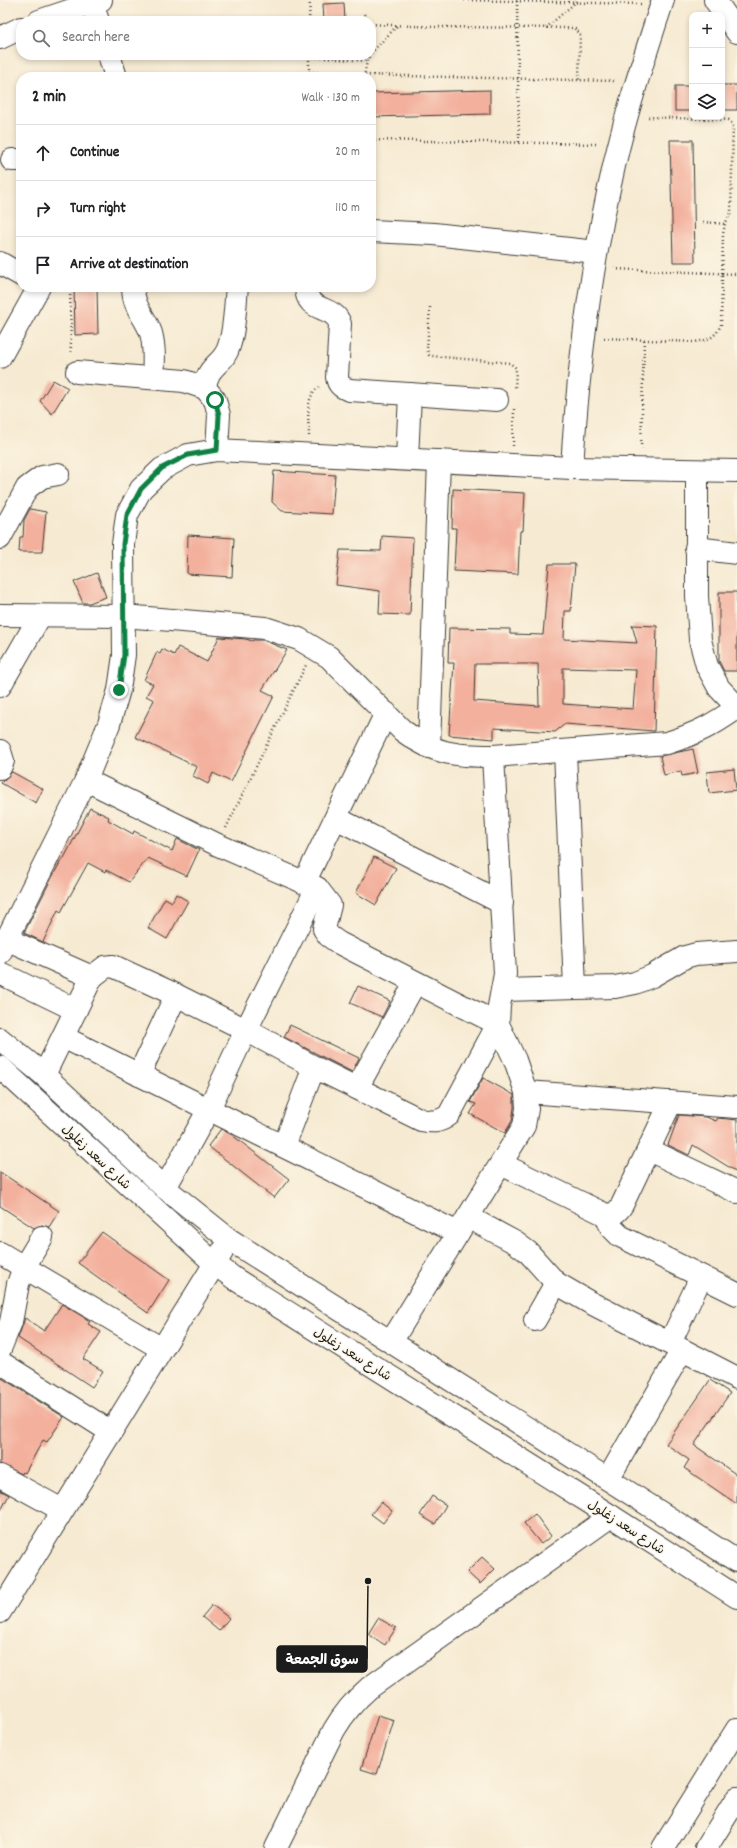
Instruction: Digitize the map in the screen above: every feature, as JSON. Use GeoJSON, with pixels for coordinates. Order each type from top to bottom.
{"type":"FeatureCollection","features":[{"type":"Feature","properties":{"kind":"street"},"geometry":{"type":"LineString","coordinates":[[715,0],[737,32]]}},
{"type":"Feature","properties":{"kind":"street"},"geometry":{"type":"LineString","coordinates":[[572,468],[583,337],[595,260],[619,145],[662,2]]}},
{"type":"Feature","properties":{"kind":"street"},"geometry":{"type":"LineString","coordinates":[[61,16],[97,8]]}},
{"type":"Feature","properties":{"kind":"street"},"geometry":{"type":"LineString","coordinates":[[0,38],[16,30]]}},
{"type":"Feature","properties":{"kind":"street"},"geometry":{"type":"LineString","coordinates":[[111,60],[114,72]]}},
{"type":"Feature","properties":{"kind":"street"},"geometry":{"type":"LineString","coordinates":[[376,231],[434,234],[595,260]]}},
{"type":"Feature","properties":{"kind":"street"},"geometry":{"type":"LineString","coordinates":[[0,263],[16,272]]}},
{"type":"Feature","properties":{"kind":"street"},"geometry":{"type":"LineString","coordinates":[[0,357],[36,292]]}},
{"type":"Feature","properties":{"kind":"street"},"geometry":{"type":"LineString","coordinates":[[134,292],[135,304],[150,332],[153,343],[153,377]]}},
{"type":"Feature","properties":{"kind":"street"},"geometry":{"type":"LineString","coordinates":[[205,388],[209,370],[221,359],[230,346],[236,292]]}},
{"type":"Feature","properties":{"kind":"street"},"geometry":{"type":"LineString","coordinates":[[306,292],[310,301],[317,308],[333,313],[338,318],[340,324],[337,377],[343,388],[350,390],[497,400]]}},
{"type":"Feature","properties":{"kind":"street"},"geometry":{"type":"LineString","coordinates":[[77,372],[153,377],[184,381],[205,388],[215,400],[219,415],[217,450]]}},
{"type":"Feature","properties":{"kind":"street"},"geometry":{"type":"LineString","coordinates":[[407,459],[410,394]]}},
{"type":"Feature","properties":{"kind":"street"},"geometry":{"type":"LineString","coordinates":[[92,977],[3,946],[86,780],[109,724],[119,690],[124,655],[123,544],[127,515],[141,489],[162,468],[188,455],[217,450],[572,468],[737,471]]}},
{"type":"Feature","properties":{"kind":"street"},"geometry":{"type":"LineString","coordinates":[[429,747],[439,461]]}},
{"type":"Feature","properties":{"kind":"street"},"geometry":{"type":"LineString","coordinates":[[0,615],[124,616],[266,628],[299,639],[329,657],[403,731],[429,747],[441,752],[466,756],[493,756],[667,743],[690,736],[712,725],[737,707],[719,688],[706,666],[700,640],[696,548],[697,471]]}},
{"type":"Feature","properties":{"kind":"street"},"geometry":{"type":"LineString","coordinates":[[0,538],[28,488],[42,477],[58,474]]}},
{"type":"Feature","properties":{"kind":"street"},"geometry":{"type":"LineString","coordinates":[[696,548],[737,553]]}},
{"type":"Feature","properties":{"kind":"street"},"geometry":{"type":"LineString","coordinates":[[0,686],[40,616]]}},
{"type":"Feature","properties":{"kind":"street"},"geometry":{"type":"LineString","coordinates":[[166,1188],[209,1109],[246,1030],[310,885],[336,818],[386,713]]}},
{"type":"Feature","properties":{"kind":"street"},"geometry":{"type":"LineString","coordinates":[[0,751],[3,761],[0,768]]}},
{"type":"Feature","properties":{"kind":"street"},"geometry":{"type":"LineString","coordinates":[[565,751],[575,988]]}},
{"type":"Feature","properties":{"kind":"street"},"geometry":{"type":"LineString","coordinates":[[44,1075],[92,977],[105,967],[113,966],[246,1030],[421,1120],[434,1122],[443,1120],[449,1115],[498,1024],[499,1006],[503,990],[505,956],[493,756]]}},
{"type":"Feature","properties":{"kind":"street"},"geometry":{"type":"LineString","coordinates":[[86,780],[218,845],[310,885],[330,905],[324,929],[329,936],[339,943],[415,983],[498,1024],[515,1060],[526,1092],[527,1109],[524,1126],[391,1342]]}},
{"type":"Feature","properties":{"kind":"street"},"geometry":{"type":"LineString","coordinates":[[336,818],[502,903]]}},
{"type":"Feature","properties":{"kind":"street"},"geometry":{"type":"LineString","coordinates":[[503,990],[615,987],[636,983],[652,976],[685,957],[696,954],[737,951]]}},
{"type":"Feature","properties":{"kind":"street"},"geometry":{"type":"LineString","coordinates":[[0,973],[76,1010]]}},
{"type":"Feature","properties":{"kind":"street"},"geometry":{"type":"LineString","coordinates":[[357,1088],[415,983]]}},
{"type":"Feature","properties":{"kind":"street"},"geometry":{"type":"LineString","coordinates":[[140,1075],[176,995]]}},
{"type":"Feature","properties":{"kind":"street"},"geometry":{"type":"LineString","coordinates":[[63,1037],[284,1146],[463,1225],[516,1243],[528,1252],[556,1283],[737,1378]]}},
{"type":"Feature","properties":{"kind":"street","name":"شارع سعد زغلول"},"geometry":{"type":"LineString","coordinates":[[0,1039],[44,1075],[166,1188],[230,1240],[729,1556]]}},
{"type":"Feature","properties":{"kind":"street"},"geometry":{"type":"LineString","coordinates":[[284,1146],[314,1066]]}},
{"type":"Feature","properties":{"kind":"street","name":"شارع سعد زغلول"},"geometry":{"type":"LineString","coordinates":[[0,1067],[215,1264],[235,1279],[737,1597]]}},
{"type":"Feature","properties":{"kind":"street"},"geometry":{"type":"LineString","coordinates":[[526,1092],[737,1107]]}},
{"type":"Feature","properties":{"kind":"street"},"geometry":{"type":"LineString","coordinates":[[501,1164],[606,1215],[614,1214],[619,1209],[671,1102]]}},
{"type":"Feature","properties":{"kind":"street"},"geometry":{"type":"LineString","coordinates":[[649,1150],[737,1192]]}},
{"type":"Feature","properties":{"kind":"street"},"geometry":{"type":"LineString","coordinates":[[606,1215],[611,1227],[620,1236],[737,1294]]}},
{"type":"Feature","properties":{"kind":"street"},"geometry":{"type":"LineString","coordinates":[[0,1349],[11,1322],[18,1284],[24,1267],[42,1237]]}},
{"type":"Feature","properties":{"kind":"street"},"geometry":{"type":"LineString","coordinates":[[0,1612],[230,1240]]}},
{"type":"Feature","properties":{"kind":"street"},"geometry":{"type":"LineString","coordinates":[[0,1253],[162,1349]]}},
{"type":"Feature","properties":{"kind":"street"},"geometry":{"type":"LineString","coordinates":[[608,1479],[676,1347],[701,1277]]}},
{"type":"Feature","properties":{"kind":"street"},"geometry":{"type":"LineString","coordinates":[[536,1320],[556,1283]]}},
{"type":"Feature","properties":{"kind":"street"},"geometry":{"type":"LineString","coordinates":[[0,1362],[111,1432]]}},
{"type":"Feature","properties":{"kind":"street"},"geometry":{"type":"LineString","coordinates":[[0,1476],[62,1510]]}},
{"type":"Feature","properties":{"kind":"street"},"geometry":{"type":"LineString","coordinates":[[276,1848],[334,1730],[355,1700],[369,1688],[611,1516]]}},
{"type":"Feature","properties":{"kind":"street"},"geometry":{"type":"LineString","coordinates":[[704,1576],[729,1556]]}},
{"type":"Feature","properties":{"kind":"street"},"geometry":{"type":"LineString","coordinates":[[663,1848],[737,1729]]}},
{"type":"Feature","properties":{"kind":"street"},"geometry":{"type":"LineString","coordinates":[[706,1848],[737,1798]]}},
{"type":"Feature","properties":{"kind":"path"},"geometry":{"type":"LineString","coordinates":[[309,16],[310,0]]}},
{"type":"Feature","properties":{"kind":"path"},"geometry":{"type":"LineString","coordinates":[[464,0],[662,2]]}},
{"type":"Feature","properties":{"kind":"path"},"geometry":{"type":"LineString","coordinates":[[517,1],[519,143]]}},
{"type":"Feature","properties":{"kind":"path"},"geometry":{"type":"LineString","coordinates":[[546,28],[576,1]]}},
{"type":"Feature","properties":{"kind":"path"},"geometry":{"type":"LineString","coordinates":[[376,24],[397,26],[574,28],[580,34],[578,80]]}},
{"type":"Feature","properties":{"kind":"path"},"geometry":{"type":"LineString","coordinates":[[376,48],[397,26]]}},
{"type":"Feature","properties":{"kind":"path"},"geometry":{"type":"LineString","coordinates":[[309,60],[309,72]]}},
{"type":"Feature","properties":{"kind":"path"},"geometry":{"type":"LineString","coordinates":[[355,60],[367,61],[365,72]]}},
{"type":"Feature","properties":{"kind":"path"},"geometry":{"type":"LineString","coordinates":[[376,76],[637,82]]}},
{"type":"Feature","properties":{"kind":"path"},"geometry":{"type":"LineString","coordinates":[[583,337],[694,342],[706,340],[716,335],[721,325],[725,224],[731,213],[732,123],[729,120],[627,116]]}},
{"type":"Feature","properties":{"kind":"path"},"geometry":{"type":"LineString","coordinates":[[376,140],[619,145]]}},
{"type":"Feature","properties":{"kind":"path"},"geometry":{"type":"LineString","coordinates":[[703,222],[725,224]]}},
{"type":"Feature","properties":{"kind":"path"},"geometry":{"type":"LineString","coordinates":[[595,260],[737,274]]}},
{"type":"Feature","properties":{"kind":"path"},"geometry":{"type":"LineString","coordinates":[[70,292],[71,366],[73,370],[77,372]]}},
{"type":"Feature","properties":{"kind":"path"},"geometry":{"type":"LineString","coordinates":[[640,470],[644,340]]}},
{"type":"Feature","properties":{"kind":"path"},"geometry":{"type":"LineString","coordinates":[[309,454],[309,398],[312,392],[318,387],[339,383]]}},
{"type":"Feature","properties":{"kind":"path"},"geometry":{"type":"LineString","coordinates":[[218,845],[314,647]]}},
{"type":"Feature","properties":{"kind":"building"},"geometry":{"type":"Polygon","coordinates":[[[344,3],[345,16],[324,16],[323,4],[344,3]]]}},
{"type":"Feature","properties":{"kind":"building"},"geometry":{"type":"Polygon","coordinates":[[[725,85],[737,85],[737,110],[725,110],[725,85]]]}},
{"type":"Feature","properties":{"kind":"building"},"geometry":{"type":"Polygon","coordinates":[[[675,86],[689,86],[689,111],[675,111],[675,86]]]}},
{"type":"Feature","properties":{"kind":"building"},"geometry":{"type":"Polygon","coordinates":[[[490,90],[490,114],[376,117],[376,93],[490,90]]]}},
{"type":"Feature","properties":{"kind":"building"},"geometry":{"type":"Polygon","coordinates":[[[670,140],[693,140],[695,262],[673,262],[670,140]]]}},
{"type":"Feature","properties":{"kind":"building"},"geometry":{"type":"Polygon","coordinates":[[[74,292],[97,292],[98,334],[75,335],[74,292]]]}},
{"type":"Feature","properties":{"kind":"building"},"geometry":{"type":"Polygon","coordinates":[[[53,380],[68,388],[52,414],[40,401],[53,380]]]}},
{"type":"Feature","properties":{"kind":"building"},"geometry":{"type":"Polygon","coordinates":[[[274,471],[335,475],[332,514],[282,511],[272,502],[274,471]]]}},
{"type":"Feature","properties":{"kind":"building"},"geometry":{"type":"Polygon","coordinates":[[[453,489],[525,493],[523,531],[520,531],[518,574],[454,571],[456,528],[452,528],[453,489]]]}},
{"type":"Feature","properties":{"kind":"building"},"geometry":{"type":"Polygon","coordinates":[[[30,509],[46,512],[42,552],[19,552],[20,537],[23,537],[24,520],[30,509]]]}},
{"type":"Feature","properties":{"kind":"building"},"geometry":{"type":"Polygon","coordinates":[[[188,535],[234,538],[232,577],[187,574],[188,535]]]}},
{"type":"Feature","properties":{"kind":"building"},"geometry":{"type":"Polygon","coordinates":[[[382,536],[413,538],[410,615],[379,614],[380,591],[336,585],[340,550],[381,551],[382,536]]]}},
{"type":"Feature","properties":{"kind":"building"},"geometry":{"type":"Polygon","coordinates":[[[549,564],[575,564],[571,611],[565,611],[564,639],[637,643],[632,625],[657,626],[654,731],[565,724],[555,732],[494,728],[494,739],[449,735],[454,663],[448,663],[449,628],[510,629],[510,634],[543,635],[549,564]],[[475,664],[474,701],[539,706],[538,664],[475,664]],[[563,668],[563,704],[633,709],[636,670],[563,668]]]}},
{"type":"Feature","properties":{"kind":"building"},"geometry":{"type":"Polygon","coordinates":[[[97,573],[106,597],[89,603],[83,603],[74,582],[97,573]]]}},
{"type":"Feature","properties":{"kind":"building"},"geometry":{"type":"Polygon","coordinates":[[[719,592],[737,592],[737,671],[724,671],[719,661],[719,592]]]}},
{"type":"Feature","properties":{"kind":"building"},"geometry":{"type":"Polygon","coordinates":[[[219,637],[246,639],[252,641],[263,640],[287,650],[262,690],[274,696],[231,782],[213,773],[208,784],[193,776],[197,767],[135,737],[154,700],[146,696],[153,684],[144,680],[157,652],[160,654],[162,649],[174,655],[178,647],[207,662],[219,637]]]}},
{"type":"Feature","properties":{"kind":"building"},"geometry":{"type":"Polygon","coordinates":[[[693,749],[698,773],[682,776],[681,771],[664,775],[660,756],[693,749]]]}},
{"type":"Feature","properties":{"kind":"building"},"geometry":{"type":"Polygon","coordinates":[[[734,769],[736,790],[709,793],[707,772],[734,769]]]}},
{"type":"Feature","properties":{"kind":"building"},"geometry":{"type":"Polygon","coordinates":[[[12,772],[43,789],[36,803],[1,783],[12,772]]]}},
{"type":"Feature","properties":{"kind":"building"},"geometry":{"type":"Polygon","coordinates":[[[90,808],[109,817],[108,820],[133,834],[134,831],[172,851],[177,839],[199,850],[187,876],[148,858],[129,882],[106,870],[105,872],[88,863],[61,912],[58,910],[43,942],[24,933],[49,883],[62,859],[63,860],[90,808]]]}},
{"type":"Feature","properties":{"kind":"building"},"geometry":{"type":"Polygon","coordinates":[[[374,857],[396,868],[376,905],[356,893],[374,857]]]}},
{"type":"Feature","properties":{"kind":"building"},"geometry":{"type":"Polygon","coordinates":[[[176,894],[188,901],[167,939],[148,928],[165,898],[172,902],[176,894]]]}},
{"type":"Feature","properties":{"kind":"building"},"geometry":{"type":"Polygon","coordinates":[[[358,986],[390,1001],[382,1017],[350,1003],[358,986]]]}},
{"type":"Feature","properties":{"kind":"building"},"geometry":{"type":"Polygon","coordinates":[[[290,1025],[359,1058],[352,1072],[284,1037],[290,1025]]]}},
{"type":"Feature","properties":{"kind":"building"},"geometry":{"type":"Polygon","coordinates":[[[483,1078],[514,1095],[512,1121],[505,1133],[470,1114],[476,1104],[470,1102],[483,1078]]]}},
{"type":"Feature","properties":{"kind":"building"},"geometry":{"type":"Polygon","coordinates":[[[679,1115],[706,1117],[716,1121],[718,1118],[737,1120],[737,1172],[693,1145],[689,1155],[668,1145],[679,1115]]]}},
{"type":"Feature","properties":{"kind":"building"},"geometry":{"type":"Polygon","coordinates":[[[221,1129],[232,1135],[289,1179],[274,1198],[208,1146],[221,1129]]]}},
{"type":"Feature","properties":{"kind":"building"},"geometry":{"type":"Polygon","coordinates":[[[0,1172],[59,1211],[49,1227],[42,1225],[34,1228],[0,1206],[0,1172]]]}},
{"type":"Feature","properties":{"kind":"building"},"geometry":{"type":"Polygon","coordinates":[[[102,1232],[169,1280],[148,1313],[78,1263],[102,1232]]]}},
{"type":"Feature","properties":{"kind":"building"},"geometry":{"type":"Polygon","coordinates":[[[62,1304],[90,1321],[88,1324],[101,1332],[83,1359],[103,1371],[92,1387],[18,1338],[25,1318],[44,1331],[62,1304]]]}},
{"type":"Feature","properties":{"kind":"building"},"geometry":{"type":"Polygon","coordinates":[[[0,1377],[64,1417],[47,1442],[43,1440],[25,1473],[23,1472],[22,1474],[0,1464],[0,1377]]]}},
{"type":"Feature","properties":{"kind":"building"},"geometry":{"type":"Polygon","coordinates":[[[710,1380],[730,1393],[694,1445],[737,1475],[737,1504],[684,1468],[689,1460],[666,1444],[710,1380]]]}},
{"type":"Feature","properties":{"kind":"building"},"geometry":{"type":"Polygon","coordinates":[[[0,1490],[9,1495],[0,1512],[0,1490]]]}},
{"type":"Feature","properties":{"kind":"building"},"geometry":{"type":"Polygon","coordinates":[[[432,1496],[446,1505],[435,1524],[420,1515],[432,1496]]]}},
{"type":"Feature","properties":{"kind":"building"},"geometry":{"type":"Polygon","coordinates":[[[381,1502],[392,1511],[383,1523],[371,1514],[381,1502]]]}},
{"type":"Feature","properties":{"kind":"building"},"geometry":{"type":"Polygon","coordinates":[[[535,1514],[551,1536],[541,1544],[524,1523],[535,1514]]]}},
{"type":"Feature","properties":{"kind":"building"},"geometry":{"type":"Polygon","coordinates":[[[482,1557],[495,1569],[480,1584],[467,1572],[482,1557]]]}},
{"type":"Feature","properties":{"kind":"building"},"geometry":{"type":"Polygon","coordinates":[[[212,1605],[229,1618],[219,1631],[202,1617],[212,1605]]]}},
{"type":"Feature","properties":{"kind":"building"},"geometry":{"type":"Polygon","coordinates":[[[378,1618],[396,1628],[385,1645],[368,1634],[378,1618]]]}},
{"type":"Feature","properties":{"kind":"building"},"geometry":{"type":"Polygon","coordinates":[[[378,1715],[394,1720],[377,1774],[361,1769],[378,1715]]]}},
{"type":"Feature","properties":{"kind":"place","name":"سوق الجمعة"},"geometry":{"type":"Point","coordinates":[368,1581]}},
{"type":"Feature","properties":{"kind":"route"},"geometry":{"type":"LineString","coordinates":[[119,690],[124,655],[123,544],[127,515],[141,489],[162,468],[188,455],[217,450],[219,415],[215,400]]}}]}
